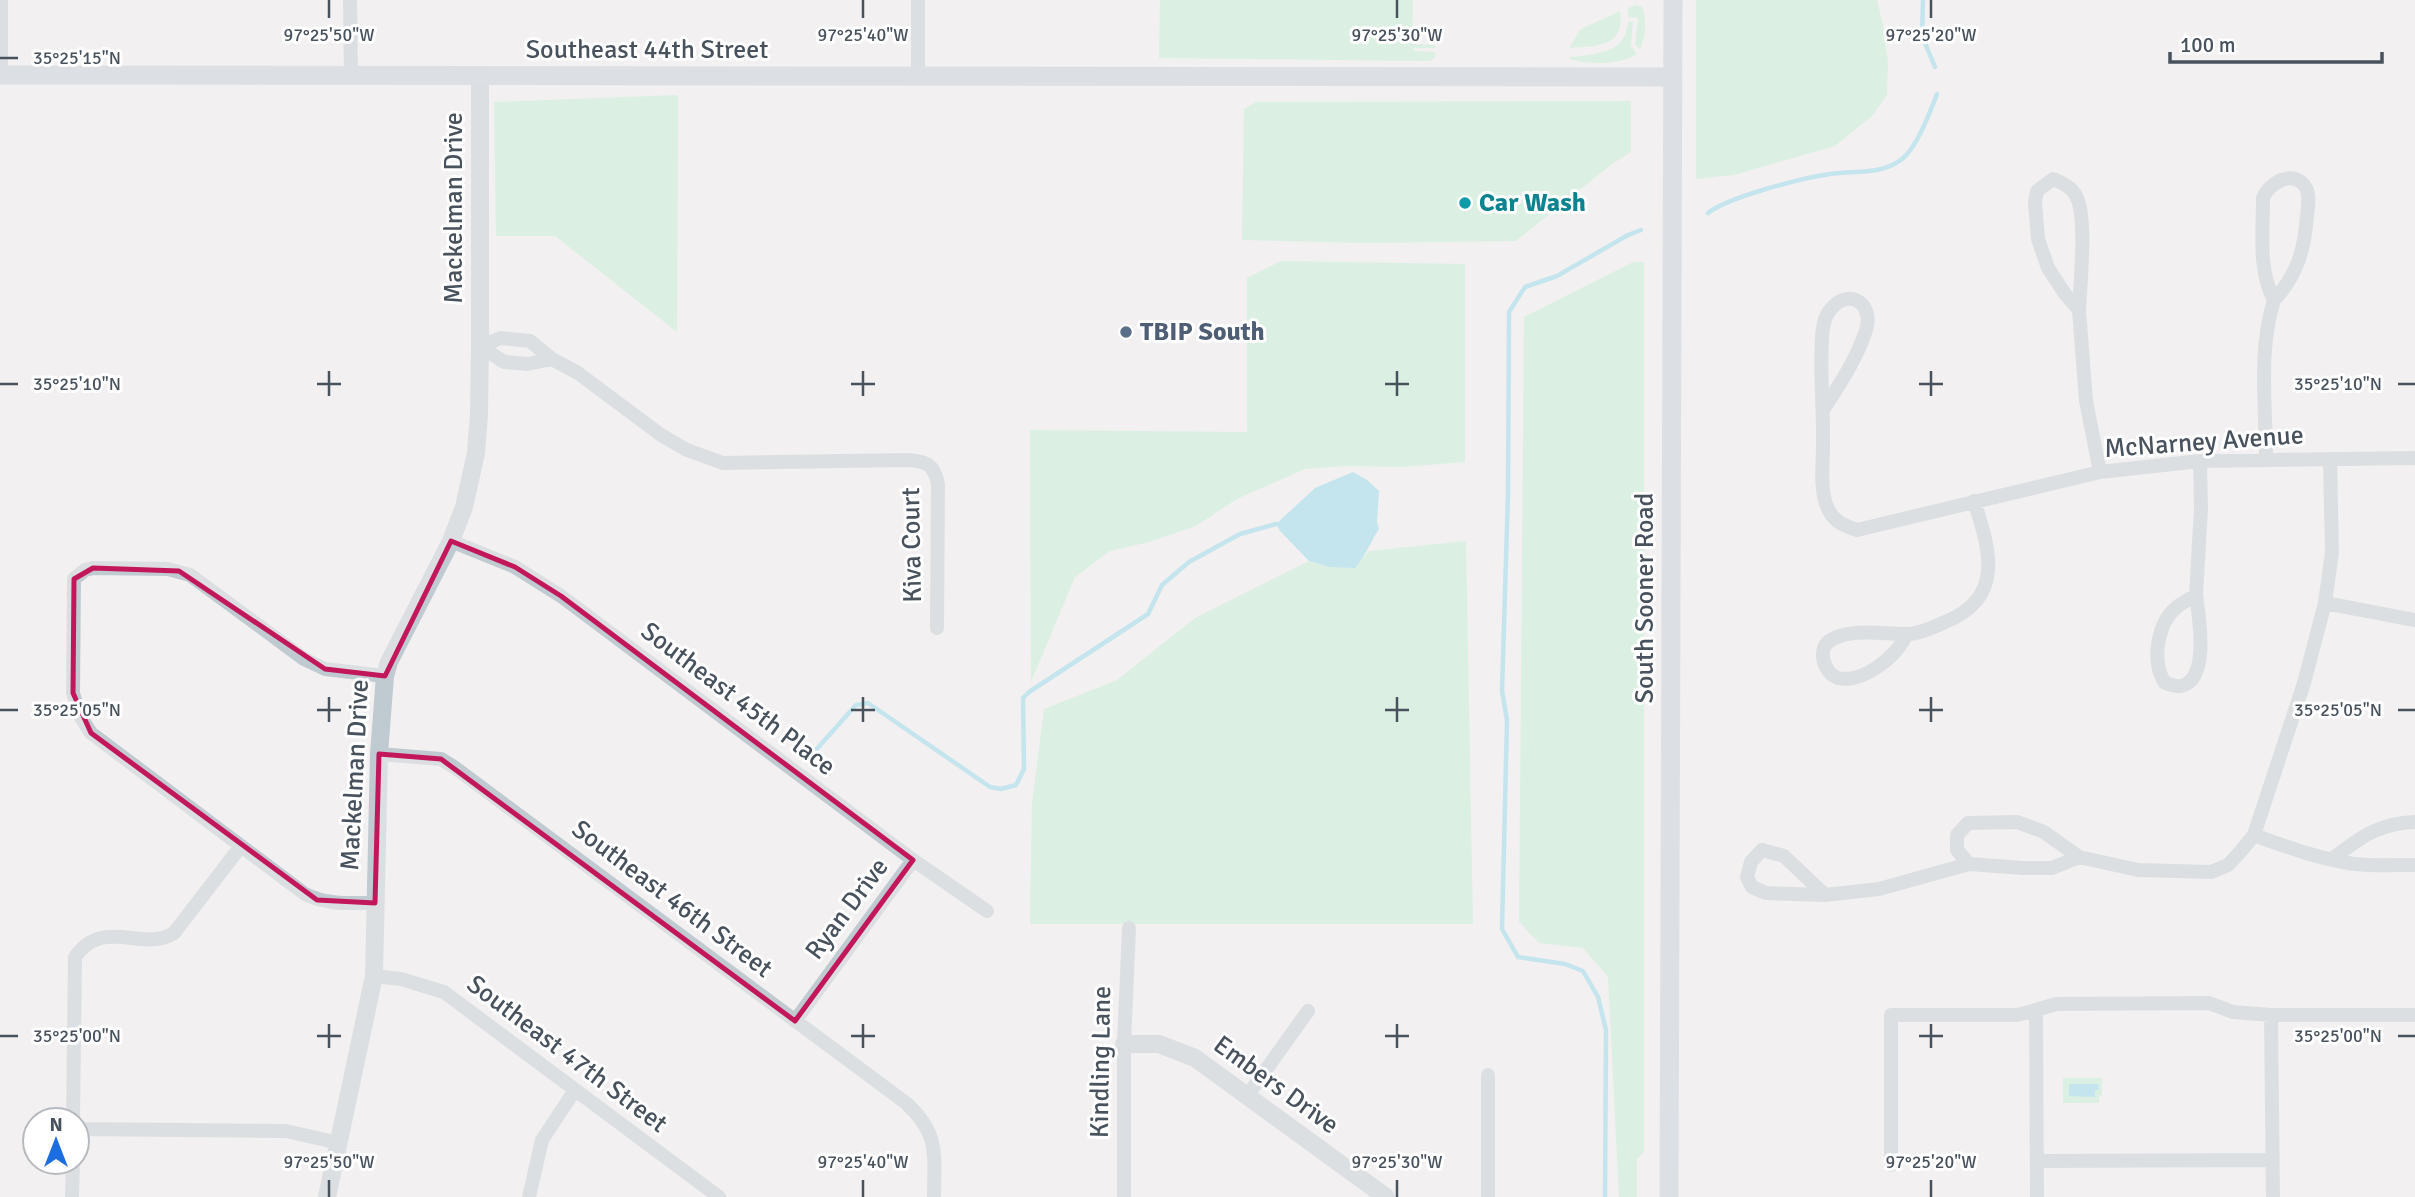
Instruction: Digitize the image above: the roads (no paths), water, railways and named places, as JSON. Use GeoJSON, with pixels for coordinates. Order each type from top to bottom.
{"type":"FeatureCollection","features":[{"type":"Feature","properties":{"kind":"main road","name":"South Sooner Road"},"geometry":{"type":"LineString","coordinates":[[1669,1197],[1673,0]]}},
{"type":"Feature","properties":{"kind":"main road","name":"Southeast 44th Street"},"geometry":{"type":"LineString","coordinates":[[1,75],[1673,77]]}},
{"type":"Feature","properties":{"kind":"street"},"geometry":{"type":"LineString","coordinates":[[1,0],[1,75]]}},
{"type":"Feature","properties":{"kind":"street"},"geometry":{"type":"LineString","coordinates":[[350,0],[351,76]]}},
{"type":"Feature","properties":{"kind":"street"},"geometry":{"type":"LineString","coordinates":[[918,0],[918,77]]}},
{"type":"Feature","properties":{"kind":"street","name":"Mackelman Drive"},"geometry":{"type":"LineString","coordinates":[[327,1197],[374,976],[379,754],[386,676],[389,662],[451,541],[464,507],[476,453],[480,346],[480,76]]}},
{"type":"Feature","properties":{"kind":"street"},"geometry":{"type":"LineString","coordinates":[[2079,310],[2065,295],[2048,268],[2038,239],[2035,202],[2038,191],[2053,178],[2074,192],[2080,203],[2082,221],[2079,310],[2086,401],[2100,472]]}},
{"type":"Feature","properties":{"kind":"street"},"geometry":{"type":"LineString","coordinates":[[2266,459],[2264,368],[2267,321],[2274,300],[2286,288],[2296,269],[2305,242],[2308,200],[2306,188],[2298,181],[2288,178],[2276,181],[2266,190],[2263,198],[2265,274],[2274,300]]}},
{"type":"Feature","properties":{"kind":"street"},"geometry":{"type":"LineString","coordinates":[[1849,298],[1858,300],[1865,308],[1867,328],[1849,367],[1823,411],[1821,337],[1826,316],[1836,302],[1849,298]]}},
{"type":"Feature","properties":{"kind":"street"},"geometry":{"type":"LineString","coordinates":[[480,346],[501,338],[530,341],[552,359]]}},
{"type":"Feature","properties":{"kind":"street"},"geometry":{"type":"LineString","coordinates":[[518,340],[518,363]]}},
{"type":"Feature","properties":{"kind":"street"},"geometry":{"type":"LineString","coordinates":[[480,346],[505,362],[527,364],[552,359]]}},
{"type":"Feature","properties":{"kind":"street","name":"Kiva Court"},"geometry":{"type":"LineString","coordinates":[[552,359],[578,373],[660,435],[687,450],[723,463],[906,460],[928,464],[936,472],[939,484],[937,628]]}},
{"type":"Feature","properties":{"kind":"street","name":"McNarney Avenue"},"geometry":{"type":"LineString","coordinates":[[1823,411],[1822,482],[1827,506],[1837,523],[1857,530],[2100,472],[2200,461],[2415,458]]}},
{"type":"Feature","properties":{"kind":"street"},"geometry":{"type":"LineString","coordinates":[[1969,864],[1957,850],[1957,835],[1968,823],[1991,821],[2017,822],[2044,832],[2079,857],[2138,870],[2211,872],[2228,865],[2254,835],[2304,683],[2325,603],[2332,552],[2330,459]]}},
{"type":"Feature","properties":{"kind":"street"},"geometry":{"type":"LineString","coordinates":[[2196,595],[2177,607],[2166,620],[2157,656],[2158,672],[2165,683],[2180,686],[2191,681],[2199,670],[2200,635],[2196,595],[2202,508],[2200,461]]}},
{"type":"Feature","properties":{"kind":"street"},"geometry":{"type":"LineString","coordinates":[[1906,635],[1896,652],[1874,669],[1860,675],[1838,678],[1830,674],[1823,659],[1827,643],[1832,639],[1849,635],[1906,635],[1956,618],[1975,605],[1989,576],[1989,551],[1974,501]]}},
{"type":"Feature","properties":{"kind":"street","name":"Southeast 45th Place"},"geometry":{"type":"LineString","coordinates":[[451,541],[515,567],[561,596],[913,860],[987,911]]}},
{"type":"Feature","properties":{"kind":"street"},"geometry":{"type":"LineString","coordinates":[[375,903],[335,903],[317,900],[304,894],[91,733],[80,716],[73,693],[74,579],[93,568],[179,571],[190,575],[304,659],[326,668],[386,676]]}},
{"type":"Feature","properties":{"kind":"street"},"geometry":{"type":"LineString","coordinates":[[2325,603],[2411,617]]}},
{"type":"Feature","properties":{"kind":"street","name":"Southeast 46th Street"},"geometry":{"type":"LineString","coordinates":[[379,754],[441,759],[454,767],[906,1103],[922,1118],[934,1149],[934,1197]]}},
{"type":"Feature","properties":{"kind":"street"},"geometry":{"type":"LineString","coordinates":[[2332,859],[2362,836],[2382,826],[2415,822]]}},
{"type":"Feature","properties":{"kind":"street"},"geometry":{"type":"LineString","coordinates":[[2254,835],[2302,853],[2356,864],[2415,865]]}},
{"type":"Feature","properties":{"kind":"street"},"geometry":{"type":"LineString","coordinates":[[73,1106],[75,957],[89,941],[100,937],[156,938],[174,933],[241,846]]}},
{"type":"Feature","properties":{"kind":"street"},"geometry":{"type":"LineString","coordinates":[[1825,895],[1784,856],[1762,850],[1751,863],[1747,877],[1752,887],[1766,893],[1825,895],[1879,889],[1969,864],[2052,868],[2079,857]]}},
{"type":"Feature","properties":{"kind":"street","name":"Ryan Drive"},"geometry":{"type":"LineString","coordinates":[[795,1020],[913,860]]}},
{"type":"Feature","properties":{"kind":"street","name":"Kindling Lane"},"geometry":{"type":"LineString","coordinates":[[1124,1197],[1124,1044],[1129,928]]}},
{"type":"Feature","properties":{"kind":"street","name":"Southeast 47th Street"},"geometry":{"type":"LineString","coordinates":[[374,976],[401,979],[444,992],[719,1197]]}},
{"type":"Feature","properties":{"kind":"street"},"geometry":{"type":"LineString","coordinates":[[1891,1165],[1891,1015],[2017,1015],[2056,1004],[2209,1003],[2233,1012],[2271,1015],[2415,1015]]}},
{"type":"Feature","properties":{"kind":"street"},"geometry":{"type":"LineString","coordinates":[[2036,1010],[2037,1197]]}},
{"type":"Feature","properties":{"kind":"street"},"geometry":{"type":"LineString","coordinates":[[1247,1096],[1308,1011]]}},
{"type":"Feature","properties":{"kind":"street"},"geometry":{"type":"LineString","coordinates":[[2271,1015],[2273,1197]]}},
{"type":"Feature","properties":{"kind":"street","name":"Embers Drive"},"geometry":{"type":"LineString","coordinates":[[1124,1044],[1160,1044],[1195,1058],[1386,1197]]}},
{"type":"Feature","properties":{"kind":"street"},"geometry":{"type":"LineString","coordinates":[[1488,1075],[1488,1197]]}},
{"type":"Feature","properties":{"kind":"street"},"geometry":{"type":"LineString","coordinates":[[529,1197],[542,1140],[575,1090]]}},
{"type":"Feature","properties":{"kind":"street"},"geometry":{"type":"LineString","coordinates":[[91,1129],[286,1131],[339,1143]]}},
{"type":"Feature","properties":{"kind":"street"},"geometry":{"type":"LineString","coordinates":[[2037,1161],[2273,1160]]}},
{"type":"Feature","properties":{"kind":"street"},"geometry":{"type":"LineString","coordinates":[[72,1197],[73,1176]]}},
{"type":"Feature","properties":{"kind":"water"},"geometry":{"type":"Polygon","coordinates":[[[1353,472],[1379,491],[1379,529],[1355,568],[1330,567],[1309,561],[1276,524],[1315,488],[1353,472]]]}},
{"type":"Feature","properties":{"kind":"water"},"geometry":{"type":"Polygon","coordinates":[[[2069,1084],[2098,1084],[2099,1090],[2095,1090],[2095,1097],[2069,1096],[2069,1084]]]}},
{"type":"Feature","properties":{"kind":"waterway"},"geometry":{"type":"LineString","coordinates":[[1923,0],[1922,36],[1935,67]]}},
{"type":"Feature","properties":{"kind":"waterway"},"geometry":{"type":"LineString","coordinates":[[1708,213],[1732,201],[1784,184],[1830,174],[1876,170],[1894,164],[1908,154],[1913,146],[1937,94]]}},
{"type":"Feature","properties":{"kind":"waterway"},"geometry":{"type":"LineString","coordinates":[[1605,1197],[1606,1030],[1598,997],[1583,971],[1565,964],[1518,957],[1502,929],[1507,720],[1502,691],[1508,493],[1509,312],[1525,287],[1557,276],[1641,230]]}},
{"type":"Feature","properties":{"kind":"waterway"},"geometry":{"type":"LineString","coordinates":[[806,761],[856,705],[868,703],[990,787],[1001,789],[1016,785],[1024,769],[1023,698],[1148,614],[1162,585],[1189,562],[1240,534],[1276,524]]}},
{"type":"Feature","properties":{"kind":"place","name":"Car Wash"},"geometry":{"type":"Point","coordinates":[1465,203]}},
{"type":"Feature","properties":{"kind":"place","name":"TBIP South"},"geometry":{"type":"Point","coordinates":[1126,332]}}]}
